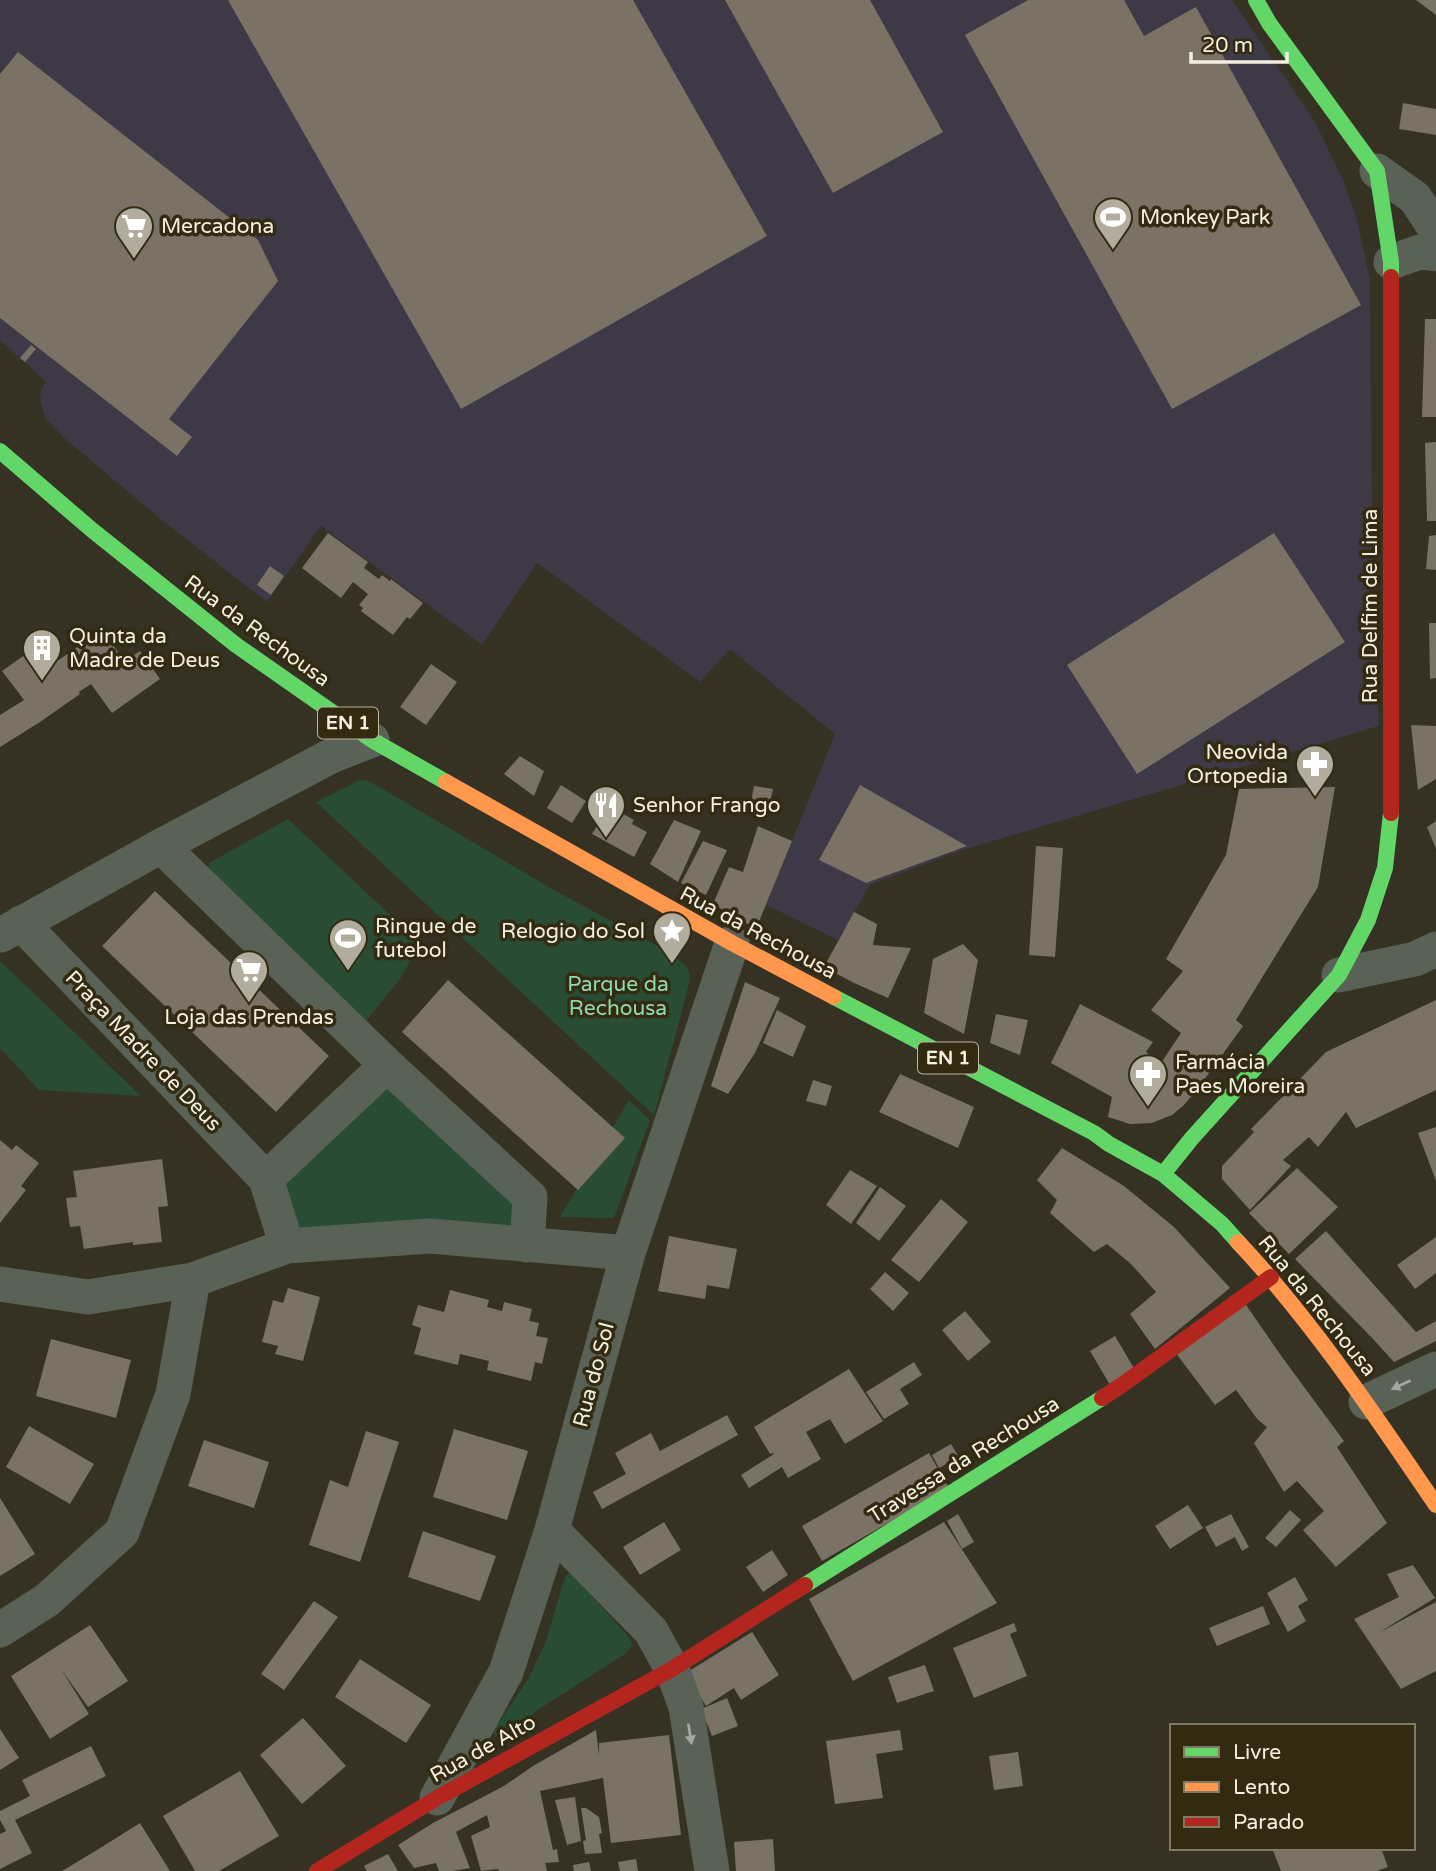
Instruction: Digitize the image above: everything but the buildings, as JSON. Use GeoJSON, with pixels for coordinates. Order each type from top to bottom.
{"type":"FeatureCollection","features":[{"type":"Feature","properties":{"kind":"main road","name":"Rua Delfim de Lima"},"geometry":{"type":"LineString","coordinates":[[1163,1174],[1192,1138],[1339,975],[1368,920],[1385,868],[1392,806],[1391,262],[1377,171],[1269,23],[1256,0]]}},
{"type":"Feature","properties":{"kind":"main road","name":"Rua da Rechousa"},"geometry":{"type":"LineString","coordinates":[[0,451],[92,530],[236,645],[372,740],[732,943],[1094,1133],[1163,1174],[1222,1224],[1271,1277],[1366,1402],[1436,1505]]}},
{"type":"Feature","properties":{"kind":"main road","name":"Travessa da Rechousa"},"geometry":{"type":"LineString","coordinates":[[672,1669],[1122,1385],[1271,1277]]}},
{"type":"Feature","properties":{"kind":"main road","name":"Rua de Alto"},"geometry":{"type":"LineString","coordinates":[[317,1871],[437,1798],[672,1669]]}},
{"type":"Feature","properties":{"kind":"street"},"geometry":{"type":"LineString","coordinates":[[1377,171],[1415,198],[1436,230]]}},
{"type":"Feature","properties":{"kind":"street"},"geometry":{"type":"LineString","coordinates":[[1391,262],[1420,252],[1436,254]]}},
{"type":"Feature","properties":{"kind":"street","name":"Praça Madre de Deus"},"geometry":{"type":"LineString","coordinates":[[287,1246],[266,1179],[11,929],[331,756],[372,740]]}},
{"type":"Feature","properties":{"kind":"street"},"geometry":{"type":"LineString","coordinates":[[161,846],[387,1065],[530,1197],[527,1245]]}},
{"type":"Feature","properties":{"kind":"street","name":"Rua do Sol"},"geometry":{"type":"LineString","coordinates":[[437,1798],[506,1672],[552,1530],[628,1253],[732,943]]}},
{"type":"Feature","properties":{"kind":"street"},"geometry":{"type":"LineString","coordinates":[[1339,975],[1415,960],[1436,949]]}},
{"type":"Feature","properties":{"kind":"street"},"geometry":{"type":"LineString","coordinates":[[266,1179],[387,1065]]}},
{"type":"Feature","properties":{"kind":"street"},"geometry":{"type":"LineString","coordinates":[[0,1284],[88,1297],[193,1280],[287,1246],[430,1236],[628,1253]]}},
{"type":"Feature","properties":{"kind":"street"},"geometry":{"type":"LineString","coordinates":[[0,1630],[47,1600],[122,1532],[173,1394],[193,1280]]}},
{"type":"Feature","properties":{"kind":"street"},"geometry":{"type":"LineString","coordinates":[[1366,1402],[1436,1369]]}},
{"type":"Feature","properties":{"kind":"street"},"geometry":{"type":"LineString","coordinates":[[552,1530],[651,1631],[672,1669],[686,1707],[712,1871]]}},
{"type":"Feature","properties":{"kind":"shaded area"},"geometry":{"type":"Polygon","coordinates":[[[0,0],[1232,0],[1315,122],[1344,182],[1356,216],[1370,280],[1373,621],[1379,726],[963,850],[870,885],[838,940],[766,905],[835,734],[730,649],[700,682],[537,563],[482,645],[321,526],[267,602],[158,517],[63,437],[45,418],[40,399],[41,389],[46,382],[0,340],[0,0]]]}},
{"type":"Feature","properties":{"kind":"green space","name":"Parque da Rechousa"},"geometry":{"type":"Polygon","coordinates":[[[360,780],[381,788],[554,890],[659,947],[687,967],[689,984],[654,1115],[316,802],[360,780]]]}},
{"type":"Feature","properties":{"kind":"green space"},"geometry":{"type":"Polygon","coordinates":[[[288,819],[420,943],[400,979],[361,1027],[208,870],[209,863],[288,819]]]}},
{"type":"Feature","properties":{"kind":"green space"},"geometry":{"type":"Polygon","coordinates":[[[0,961],[141,1096],[39,1090],[0,1048],[0,961]]]}},
{"type":"Feature","properties":{"kind":"green space"},"geometry":{"type":"Polygon","coordinates":[[[386,1075],[525,1201],[521,1237],[292,1240],[272,1181],[386,1075]]]}},
{"type":"Feature","properties":{"kind":"green space"},"geometry":{"type":"Polygon","coordinates":[[[629,1100],[650,1120],[614,1218],[560,1217],[629,1100]]]}},
{"type":"Feature","properties":{"kind":"green space"},"geometry":{"type":"Polygon","coordinates":[[[571,1573],[628,1636],[631,1647],[625,1654],[536,1711],[508,1736],[498,1737],[492,1732],[529,1678],[546,1641],[563,1583],[567,1574],[571,1573]]]}},
{"type":"Feature","properties":{"kind":"traffic: fast"},"geometry":{"type":"LineString","coordinates":[[1256,0],[1269,23],[1377,171],[1391,277]]}},
{"type":"Feature","properties":{"kind":"traffic: fast"},"geometry":{"type":"LineString","coordinates":[[0,451],[92,530],[236,645],[372,740],[446,782]]}},
{"type":"Feature","properties":{"kind":"traffic: fast"},"geometry":{"type":"LineString","coordinates":[[1163,1174],[1192,1138],[1339,975],[1368,920],[1385,868],[1391,813]]}},
{"type":"Feature","properties":{"kind":"traffic: fast"},"geometry":{"type":"LineString","coordinates":[[834,997],[1094,1133],[1163,1174],[1222,1224],[1238,1242]]}},
{"type":"Feature","properties":{"kind":"traffic: fast"},"geometry":{"type":"LineString","coordinates":[[805,1585],[1102,1398]]}},
{"type":"Feature","properties":{"kind":"traffic: slow"},"geometry":{"type":"LineString","coordinates":[[446,782],[732,943],[834,997]]}},
{"type":"Feature","properties":{"kind":"traffic: slow"},"geometry":{"type":"LineString","coordinates":[[1238,1242],[1317,1336],[1436,1505]]}},
{"type":"Feature","properties":{"kind":"traffic: jam"},"geometry":{"type":"LineString","coordinates":[[1391,277],[1391,813]]}},
{"type":"Feature","properties":{"kind":"traffic: jam"},"geometry":{"type":"LineString","coordinates":[[1102,1398],[1271,1277]]}},
{"type":"Feature","properties":{"kind":"traffic: jam"},"geometry":{"type":"LineString","coordinates":[[317,1871],[437,1798],[672,1669],[805,1585]]}},
{"type":"Feature","properties":{"kind":"place","name":"Monkey Park"},"geometry":{"type":"Point","coordinates":[1113,251]}},
{"type":"Feature","properties":{"kind":"place","name":"Mercadona"},"geometry":{"type":"Point","coordinates":[134,260]}},
{"type":"Feature","properties":{"kind":"place","name":"Quinta da Madre de Deus"},"geometry":{"type":"Point","coordinates":[42,682]}},
{"type":"Feature","properties":{"kind":"place","name":"Neovida Ortopedia"},"geometry":{"type":"Point","coordinates":[1315,798]}},
{"type":"Feature","properties":{"kind":"place","name":"Senhor Frango"},"geometry":{"type":"Point","coordinates":[606,839]}},
{"type":"Feature","properties":{"kind":"place","name":"Relogio do Sol"},"geometry":{"type":"Point","coordinates":[672,965]}},
{"type":"Feature","properties":{"kind":"place","name":"Ringue de futebol"},"geometry":{"type":"Point","coordinates":[348,972]}},
{"type":"Feature","properties":{"kind":"place","name":"Loja das Prendas"},"geometry":{"type":"Point","coordinates":[249,1004]}},
{"type":"Feature","properties":{"kind":"place","name":"Farmácia Paes Moreira"},"geometry":{"type":"Point","coordinates":[1148,1108]}}]}
